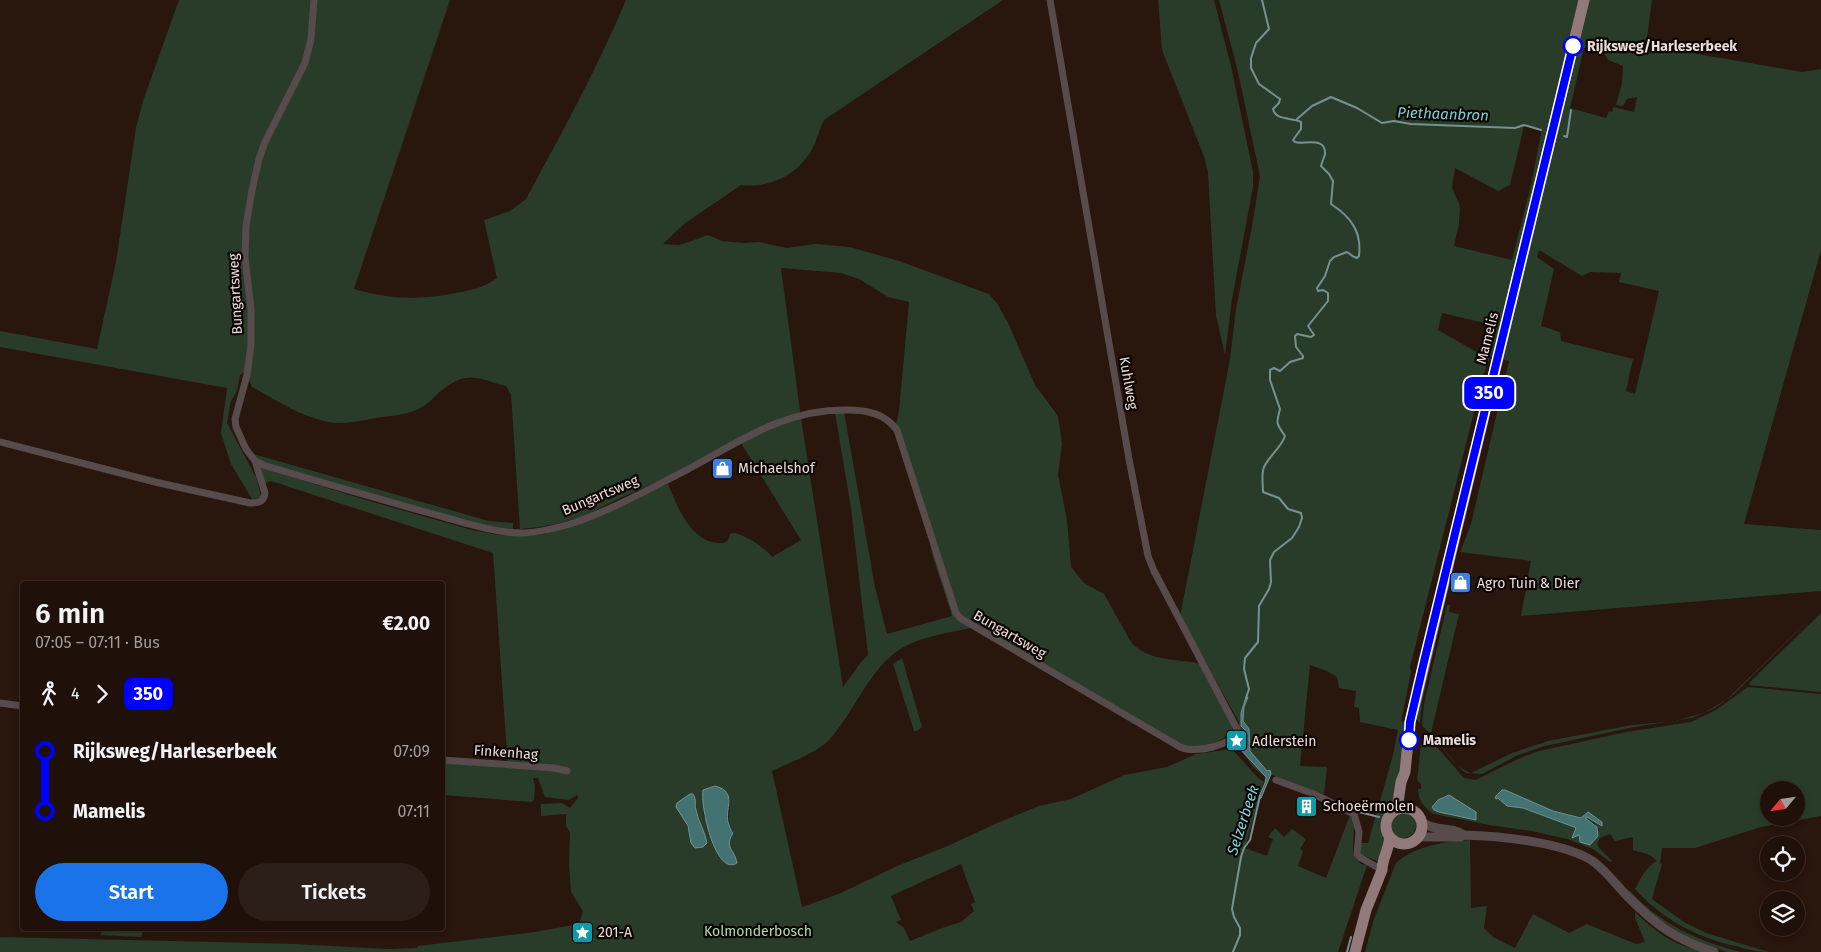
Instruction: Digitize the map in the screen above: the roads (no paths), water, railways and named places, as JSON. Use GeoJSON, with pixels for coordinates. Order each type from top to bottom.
{"type":"FeatureCollection","features":[{"type":"Feature","properties":{"kind":"main road","name":"Mamelis"},"geometry":{"type":"LineString","coordinates":[[1411,809],[1405,772],[1410,722],[1584,0]]}},
{"type":"Feature","properties":{"kind":"main road","name":"Mamelis"},"geometry":{"type":"LineString","coordinates":[[1397,809],[1401,782],[1405,772]]}},
{"type":"Feature","properties":{"kind":"main road"},"geometry":{"type":"LineString","coordinates":[[1404,807],[1411,809],[1418,814],[1422,822],[1418,837],[1412,842],[1402,844],[1395,842],[1386,829],[1386,822],[1390,814],[1397,809],[1404,807]]}},
{"type":"Feature","properties":{"kind":"main road"},"geometry":{"type":"LineString","coordinates":[[1354,952],[1366,910],[1382,870],[1382,863],[1390,837]]}},
{"type":"Feature","properties":{"kind":"main road"},"geometry":{"type":"LineString","coordinates":[[1382,870],[1387,866],[1394,853],[1402,844]]}},
{"type":"Feature","properties":{"kind":"street","name":"Bungartsweg"},"geometry":{"type":"LineString","coordinates":[[314,0],[311,40],[305,63],[265,142],[252,190],[246,226],[245,258],[251,309],[251,345],[247,375],[235,418],[240,437],[256,461],[311,480],[449,518],[495,530],[526,533],[570,524],[594,514],[672,478],[730,446],[793,416],[823,411],[869,411],[886,419],[897,430],[956,614],[960,618],[1184,749],[1198,750],[1221,745]]}},
{"type":"Feature","properties":{"kind":"street","name":"Kuhlweg"},"geometry":{"type":"LineString","coordinates":[[1050,0],[1144,540],[1154,571],[1237,729],[1221,745]]}},
{"type":"Feature","properties":{"kind":"street"},"geometry":{"type":"LineString","coordinates":[[0,442],[155,482],[250,503],[261,502],[266,493],[256,461]]}},
{"type":"Feature","properties":{"kind":"street"},"geometry":{"type":"LineString","coordinates":[[0,703],[20,706]]}},
{"type":"Feature","properties":{"kind":"street","name":"Finkenhag"},"geometry":{"type":"LineString","coordinates":[[445,760],[567,770]]}},
{"type":"Feature","properties":{"kind":"street"},"geometry":{"type":"LineString","coordinates":[[1276,780],[1314,794],[1354,814],[1359,832],[1357,854],[1382,870]]}},
{"type":"Feature","properties":{"kind":"street"},"geometry":{"type":"LineString","coordinates":[[1422,822],[1432,828],[1460,832],[1464,835],[1538,843],[1585,857],[1602,869],[1647,916],[1665,930],[1714,952]]}},
{"type":"Feature","properties":{"kind":"street"},"geometry":{"type":"LineString","coordinates":[[1418,837],[1460,837],[1464,835]]}},
{"type":"Feature","properties":{"kind":"water"},"geometry":{"type":"Polygon","coordinates":[[[1246,697],[1248,697],[1244,707],[1243,721],[1249,729],[1250,751],[1267,771],[1270,770],[1271,774],[1261,798],[1259,797],[1266,777],[1240,749],[1239,745],[1246,739],[1245,730],[1241,726],[1241,713],[1246,697]]]}},
{"type":"Feature","properties":{"kind":"water"},"geometry":{"type":"Polygon","coordinates":[[[715,786],[722,789],[728,797],[728,819],[733,833],[729,842],[737,863],[729,864],[722,859],[716,850],[707,823],[703,790],[715,786]]]}},
{"type":"Feature","properties":{"kind":"water"},"geometry":{"type":"Polygon","coordinates":[[[1502,790],[1553,811],[1581,818],[1588,812],[1602,822],[1602,826],[1587,817],[1585,818],[1597,827],[1598,836],[1590,845],[1580,842],[1579,835],[1572,838],[1576,828],[1523,808],[1507,806],[1498,798],[1496,799],[1495,797],[1502,790]]]}},
{"type":"Feature","properties":{"kind":"water"},"geometry":{"type":"Polygon","coordinates":[[[690,794],[694,796],[695,808],[707,843],[703,847],[695,848],[691,843],[688,826],[676,807],[677,803],[690,794]]]}},
{"type":"Feature","properties":{"kind":"water"},"geometry":{"type":"Polygon","coordinates":[[[1449,795],[1476,812],[1476,820],[1434,810],[1432,807],[1438,800],[1449,795]]]}},
{"type":"Feature","properties":{"kind":"waterway","name":"Selzerbeek"},"geometry":{"type":"LineString","coordinates":[[1246,698],[1249,689],[1244,669],[1245,658],[1258,642],[1259,606],[1271,582],[1270,560],[1274,552],[1292,538],[1302,518],[1301,513],[1288,509],[1279,498],[1263,492],[1262,476],[1264,467],[1285,436],[1278,423],[1280,409],[1270,380],[1270,370],[1274,368],[1280,371],[1290,362],[1303,358],[1296,347],[1295,336],[1297,334],[1311,337],[1314,335],[1308,326],[1328,301],[1328,293],[1323,290],[1318,291],[1317,288],[1325,276],[1330,261],[1334,257],[1347,252],[1354,257],[1357,258],[1359,256],[1359,240],[1354,226],[1344,214],[1331,204],[1333,181],[1321,166],[1325,154],[1324,148],[1318,143],[1299,143],[1293,140],[1301,129],[1301,122],[1281,117],[1275,113],[1273,109],[1280,99],[1259,84],[1251,68],[1251,58],[1256,43],[1269,29],[1262,0]]}},
{"type":"Feature","properties":{"kind":"waterway","name":"Piethaanbron"},"geometry":{"type":"LineString","coordinates":[[1297,119],[1312,106],[1331,97],[1357,108],[1382,123],[1394,121],[1411,124],[1515,128],[1524,125],[1541,130]]}},
{"type":"Feature","properties":{"kind":"waterway","name":"Piethaanbron"},"geometry":{"type":"LineString","coordinates":[[1564,136],[1567,137],[1571,110]]}},
{"type":"Feature","properties":{"kind":"waterway","name":"Selzerbeek"},"geometry":{"type":"LineString","coordinates":[[1233,952],[1240,935],[1240,928],[1232,909],[1234,897],[1241,857],[1244,848],[1250,840],[1260,796]]}},
{"type":"Feature","properties":{"kind":"waterway"},"geometry":{"type":"LineString","coordinates":[[1359,812],[1379,817]]}},
{"type":"Feature","properties":{"kind":"waterway"},"geometry":{"type":"LineString","coordinates":[[1347,952],[1351,937]]}},
{"type":"Feature","properties":{"kind":"place","name":"Rijksweg/Harleserbeek"},"geometry":{"type":"Point","coordinates":[1573,46]}},
{"type":"Feature","properties":{"kind":"place","name":"Michaelshof"},"geometry":{"type":"Point","coordinates":[722,468]}},
{"type":"Feature","properties":{"kind":"place","name":"Agro Tuin & Dier"},"geometry":{"type":"Point","coordinates":[1461,583]}},
{"type":"Feature","properties":{"kind":"place","name":"Mamelis"},"geometry":{"type":"Point","coordinates":[1409,740]}},
{"type":"Feature","properties":{"kind":"place","name":"Adlerstein"},"geometry":{"type":"Point","coordinates":[1236,741]}},
{"type":"Feature","properties":{"kind":"place","name":"Schoeërmolen"},"geometry":{"type":"Point","coordinates":[1307,806]}},
{"type":"Feature","properties":{"kind":"place","name":"201-A"},"geometry":{"type":"Point","coordinates":[582,932]}},
{"type":"Feature","properties":{"kind":"park label","name":"Kolmonderbosch"},"geometry":{"type":"Point","coordinates":[758,931]}}]}
